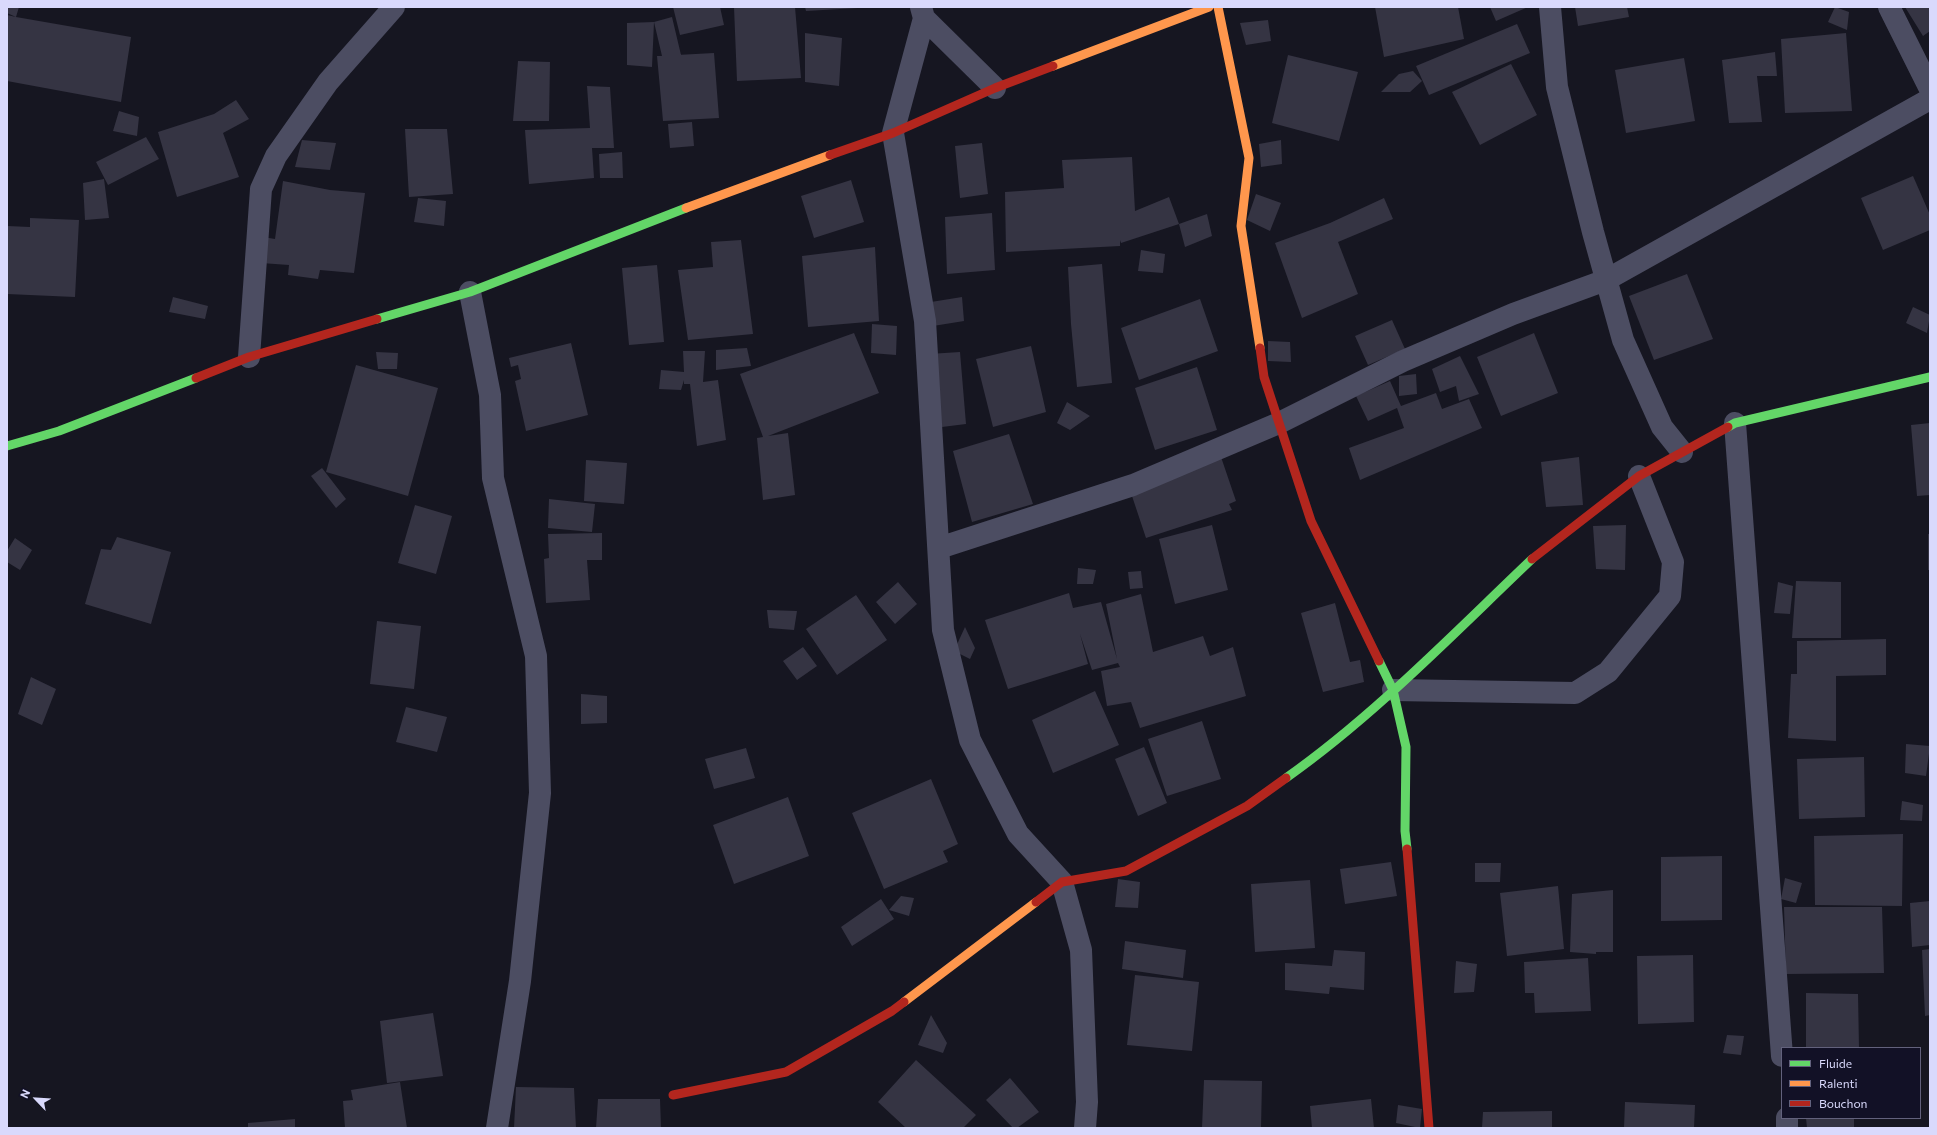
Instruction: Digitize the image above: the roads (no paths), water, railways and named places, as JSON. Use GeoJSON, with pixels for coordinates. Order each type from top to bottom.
{"type":"FeatureCollection","features":[{"type":"Feature","properties":{"kind":"street"},"geometry":{"type":"LineString","coordinates":[[249,357],[261,189],[276,156],[328,82],[394,7]]}},
{"type":"Feature","properties":{"kind":"street"},"geometry":{"type":"LineString","coordinates":[[7,446],[59,431],[249,357],[470,292],[765,178],[893,133],[995,88],[1209,7]]}},
{"type":"Feature","properties":{"kind":"street"},"geometry":{"type":"LineString","coordinates":[[1218,7],[1249,158],[1241,226],[1264,377],[1311,521],[1393,690],[1406,747],[1405,831],[1411,887],[1429,1128]]}},
{"type":"Feature","properties":{"kind":"street"},"geometry":{"type":"LineString","coordinates":[[1550,7],[1557,87],[1606,280],[1626,347],[1662,427],[1682,452]]}},
{"type":"Feature","properties":{"kind":"street"},"geometry":{"type":"LineString","coordinates":[[1888,7],[1930,89]]}},
{"type":"Feature","properties":{"kind":"street"},"geometry":{"type":"LineString","coordinates":[[922,13],[995,88]]}},
{"type":"Feature","properties":{"kind":"street"},"geometry":{"type":"LineString","coordinates":[[922,13],[893,133],[925,321],[944,630],[970,740],[1018,834],[1062,882],[1081,950],[1087,1102],[1085,1128]]}},
{"type":"Feature","properties":{"kind":"street"},"geometry":{"type":"LineString","coordinates":[[939,548],[1133,485],[1279,423],[1410,358],[1513,314],[1606,280],[1930,99]]}},
{"type":"Feature","properties":{"kind":"street"},"geometry":{"type":"LineString","coordinates":[[470,292],[490,395],[493,478],[536,656],[540,793],[520,981],[497,1128]]}},
{"type":"Feature","properties":{"kind":"street"},"geometry":{"type":"LineString","coordinates":[[673,1095],[786,1072],[892,1011],[1062,882],[1126,871],[1247,806],[1309,762],[1393,690],[1535,556],[1639,476],[1735,423],[1930,376]]}},
{"type":"Feature","properties":{"kind":"street"},"geometry":{"type":"LineString","coordinates":[[1735,423],[1781,1047]]}},
{"type":"Feature","properties":{"kind":"street"},"geometry":{"type":"LineString","coordinates":[[1393,690],[1575,693],[1608,672],[1670,596],[1673,562],[1639,476]]}}]}
